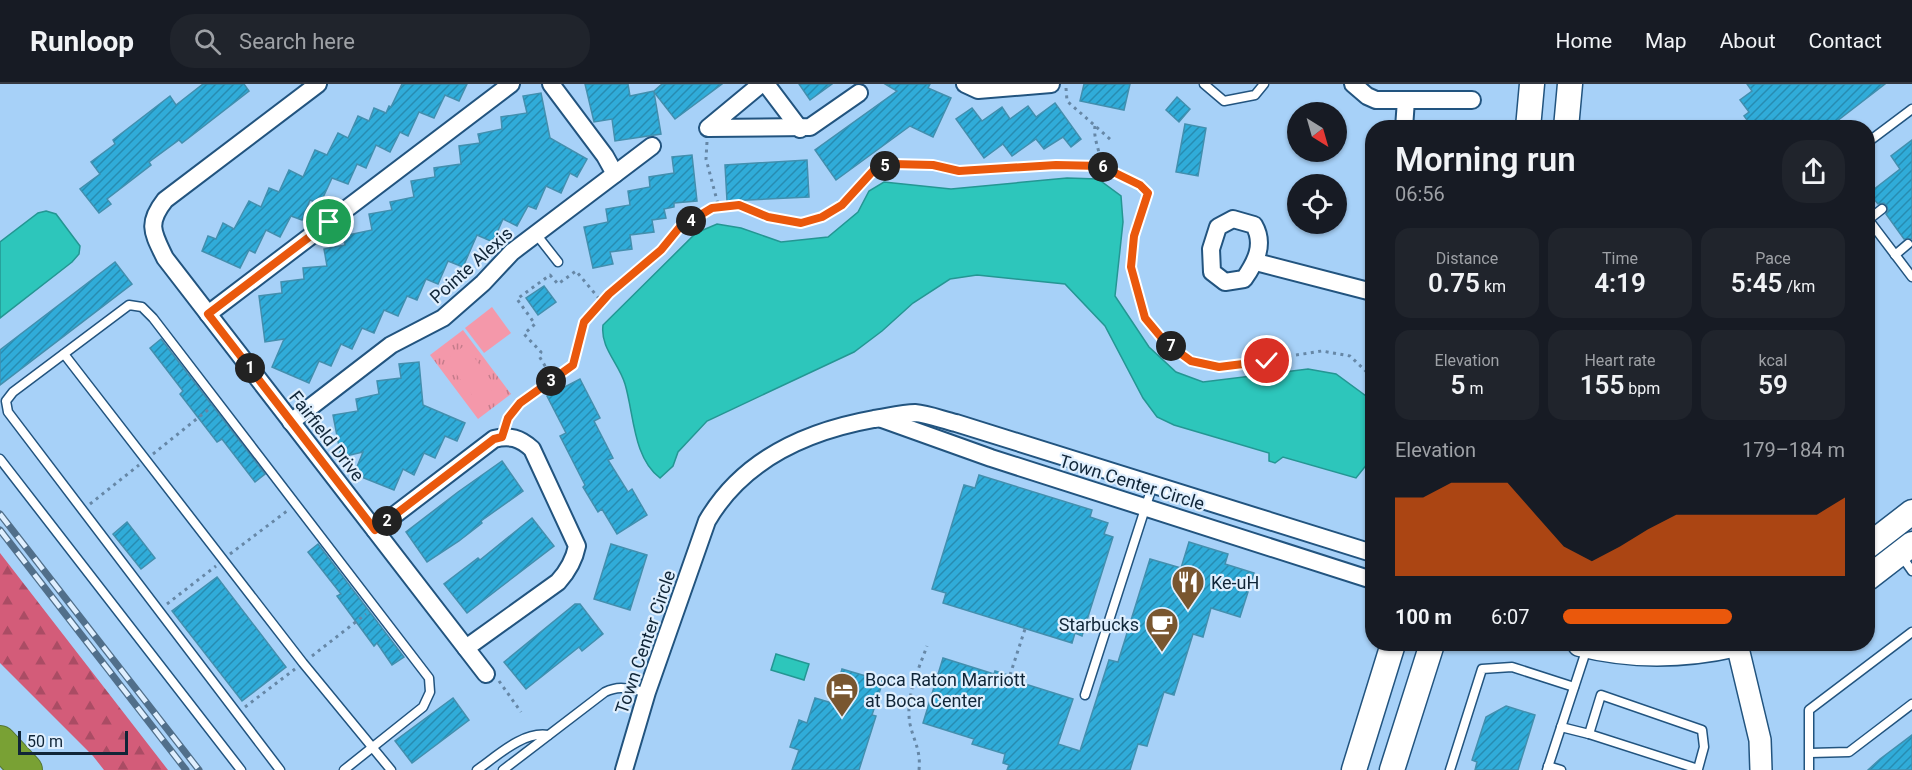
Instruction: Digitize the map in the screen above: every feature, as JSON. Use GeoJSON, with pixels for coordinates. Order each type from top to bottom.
{"type":"FeatureCollection","features":[{"type":"Feature","properties":{"kind":"highway"},"geometry":{"type":"LineString","coordinates":[[0,742],[26,770]]}},
{"type":"Feature","properties":{"kind":"main road"},"geometry":{"type":"LineString","coordinates":[[1529,120],[1532,84]]}},
{"type":"Feature","properties":{"kind":"main road"},"geometry":{"type":"LineString","coordinates":[[1567,120],[1570,84]]}},
{"type":"Feature","properties":{"kind":"main road"},"geometry":{"type":"LineString","coordinates":[[1875,541],[1912,512]]}},
{"type":"Feature","properties":{"kind":"main road"},"geometry":{"type":"LineString","coordinates":[[1875,574],[1908,556]]}},
{"type":"Feature","properties":{"kind":"main road"},"geometry":{"type":"LineString","coordinates":[[1354,770],[1391,651]]}},
{"type":"Feature","properties":{"kind":"main road"},"geometry":{"type":"LineString","coordinates":[[1392,770],[1430,651]]}},
{"type":"Feature","properties":{"kind":"main road"},"geometry":{"type":"LineString","coordinates":[[1624,651],[1662,654],[1692,651]]}},
{"type":"Feature","properties":{"kind":"street","name":"Fairfield Drive"},"geometry":{"type":"LineString","coordinates":[[318,84],[165,200],[154,216],[153,234],[165,258],[486,674]]}},
{"type":"Feature","properties":{"kind":"street"},"geometry":{"type":"LineString","coordinates":[[208,314],[511,84]]}},
{"type":"Feature","properties":{"kind":"street"},"geometry":{"type":"LineString","coordinates":[[550,84],[605,156],[615,174]]}},
{"type":"Feature","properties":{"kind":"street"},"geometry":{"type":"LineString","coordinates":[[708,128],[761,84]]}},
{"type":"Feature","properties":{"kind":"street"},"geometry":{"type":"LineString","coordinates":[[766,84],[800,129]]}},
{"type":"Feature","properties":{"kind":"street"},"geometry":{"type":"LineString","coordinates":[[965,84],[978,90],[1051,84]]}},
{"type":"Feature","properties":{"kind":"street"},"geometry":{"type":"LineString","coordinates":[[1353,84],[1367,96],[1376,100],[1472,100]]}},
{"type":"Feature","properties":{"kind":"street"},"geometry":{"type":"LineString","coordinates":[[708,128],[800,129],[810,127],[860,93]]}},
{"type":"Feature","properties":{"kind":"street"},"geometry":{"type":"LineString","coordinates":[[1405,120],[1406,100]]}},
{"type":"Feature","properties":{"kind":"street","name":"Pointe Alexis"},"geometry":{"type":"LineString","coordinates":[[291,422],[391,345],[443,318],[483,283],[512,252],[652,146]]}},
{"type":"Feature","properties":{"kind":"street"},"geometry":{"type":"LineString","coordinates":[[1256,262],[1365,290]]}},
{"type":"Feature","properties":{"kind":"street","name":"Town Center Circle"},"geometry":{"type":"LineString","coordinates":[[624,770],[647,692],[707,521],[719,500],[734,484],[781,450],[804,438],[832,428],[915,413],[956,423],[1365,551]]}},
{"type":"Feature","properties":{"kind":"street","name":"Town Center Circle"},"geometry":{"type":"LineString","coordinates":[[881,418],[991,458],[1365,578]]}},
{"type":"Feature","properties":{"kind":"street"},"geometry":{"type":"LineString","coordinates":[[375,530],[488,443],[502,437],[515,437],[524,441],[532,449],[577,546],[571,565],[558,582],[466,648]]}},
{"type":"Feature","properties":{"kind":"street"},"geometry":{"type":"LineString","coordinates":[[1739,651],[1760,740],[1761,770]]}},
{"type":"Feature","properties":{"kind":"lane"},"geometry":{"type":"LineString","coordinates":[[1204,84],[1224,101],[1255,95],[1264,84]]}},
{"type":"Feature","properties":{"kind":"lane"},"geometry":{"type":"LineString","coordinates":[[1875,137],[1912,109]]}},
{"type":"Feature","properties":{"kind":"lane"},"geometry":{"type":"LineString","coordinates":[[1875,214],[1882,209]]}},
{"type":"Feature","properties":{"kind":"lane"},"geometry":{"type":"LineString","coordinates":[[1875,229],[1912,277]]}},
{"type":"Feature","properties":{"kind":"lane"},"geometry":{"type":"LineString","coordinates":[[536,234],[558,262]]}},
{"type":"Feature","properties":{"kind":"lane"},"geometry":{"type":"LineString","coordinates":[[1894,255],[1908,244]]}},
{"type":"Feature","properties":{"kind":"lane"},"geometry":{"type":"LineString","coordinates":[[280,770],[8,412],[6,401],[13,393],[129,305],[142,307],[153,318],[429,678],[430,692],[423,707],[344,770]]}},
{"type":"Feature","properties":{"kind":"lane"},"geometry":{"type":"LineString","coordinates":[[64,354],[303,663],[391,770]]}},
{"type":"Feature","properties":{"kind":"lane"},"geometry":{"type":"LineString","coordinates":[[0,459],[241,770]]}},
{"type":"Feature","properties":{"kind":"lane"},"geometry":{"type":"LineString","coordinates":[[1085,695],[1153,484]]}},
{"type":"Feature","properties":{"kind":"lane"},"geometry":{"type":"LineString","coordinates":[[1809,770],[1809,710],[1912,632]]}},
{"type":"Feature","properties":{"kind":"lane"},"geometry":{"type":"LineString","coordinates":[[1561,770],[1547,768],[1574,687],[1583,651]]}},
{"type":"Feature","properties":{"kind":"lane"},"geometry":{"type":"LineString","coordinates":[[1450,770],[1482,669],[1512,667],[1574,687]]}},
{"type":"Feature","properties":{"kind":"lane"},"geometry":{"type":"LineString","coordinates":[[503,770],[605,692],[625,687],[647,692]]}},
{"type":"Feature","properties":{"kind":"lane"},"geometry":{"type":"LineString","coordinates":[[1561,727],[1698,770],[1704,747],[1702,730],[1601,695],[1589,734]]}},
{"type":"Feature","properties":{"kind":"lane"},"geometry":{"type":"LineString","coordinates":[[1810,753],[1849,752],[1912,704]]}},
{"type":"Feature","properties":{"kind":"lane"},"geometry":{"type":"LineString","coordinates":[[477,770],[524,739],[538,733],[548,735]]}},
{"type":"Feature","properties":{"kind":"path"},"geometry":{"type":"LineString","coordinates":[[1064,84],[1067,101],[1111,140]]}},
{"type":"Feature","properties":{"kind":"path"},"geometry":{"type":"LineString","coordinates":[[1095,126],[1094,137],[1101,158],[1101,166]]}},
{"type":"Feature","properties":{"kind":"path"},"geometry":{"type":"LineString","coordinates":[[708,128],[706,159],[719,208]]}},
{"type":"Feature","properties":{"kind":"path"},"geometry":{"type":"LineString","coordinates":[[502,437],[508,418],[520,403],[573,365],[584,322],[602,302],[661,250],[679,228],[712,208],[739,205],[768,217],[801,223],[822,217],[842,205],[873,171],[892,164],[933,165],[959,171],[1056,165],[1101,166],[1140,185],[1148,193],[1134,236],[1131,267],[1145,318],[1165,342],[1191,361],[1219,367],[1322,351],[1350,356],[1365,370]]}},
{"type":"Feature","properties":{"kind":"path"},"geometry":{"type":"LineString","coordinates":[[553,379],[539,356],[542,352],[524,334],[535,324],[517,299],[550,275],[558,284],[576,271],[602,302]]}},
{"type":"Feature","properties":{"kind":"path"},"geometry":{"type":"LineString","coordinates":[[1010,675],[1025,629]]}},
{"type":"Feature","properties":{"kind":"path"},"geometry":{"type":"LineString","coordinates":[[920,770],[917,742],[910,725],[909,709],[911,691],[927,646]]}},
{"type":"Feature","properties":{"kind":"path"},"geometry":{"type":"LineString","coordinates":[[486,674],[495,675],[521,712]]}},
{"type":"Feature","properties":{"kind":"green space"},"geometry":{"type":"Polygon","coordinates":[[[492,307],[511,333],[484,353],[465,328],[492,307]]]}},
{"type":"Feature","properties":{"kind":"green space"},"geometry":{"type":"Polygon","coordinates":[[[463,330],[511,394],[478,419],[430,355],[463,330]]]}},
{"type":"Feature","properties":{"kind":"green space"},"geometry":{"type":"Polygon","coordinates":[[[465,345],[496,387],[477,402],[446,360],[465,345]]]}},
{"type":"Feature","properties":{"kind":"green space"},"geometry":{"type":"Polygon","coordinates":[[[0,553],[168,770],[104,770],[93,756],[0,663],[0,553]]]}},
{"type":"Feature","properties":{"kind":"shaded area"},"geometry":{"type":"Polygon","coordinates":[[[1067,178],[1098,179],[1121,196],[1123,222],[1115,296],[1149,347],[1176,372],[1203,382],[1308,369],[1336,374],[1365,395],[1365,467],[1356,478],[1283,457],[1275,463],[1269,461],[1269,453],[1174,425],[1157,417],[1143,398],[1105,326],[1065,284],[977,275],[950,279],[913,303],[854,352],[707,421],[678,452],[673,466],[660,478],[651,469],[639,447],[625,384],[604,341],[603,325],[696,233],[717,224],[741,228],[781,242],[828,237],[858,212],[869,191],[884,182],[951,189],[1067,178]]]}},
{"type":"Feature","properties":{"kind":"shaded area"},"geometry":{"type":"Polygon","coordinates":[[[46,211],[56,214],[80,246],[79,254],[72,262],[0,318],[0,242],[38,213],[46,211]]]}},
{"type":"Feature","properties":{"kind":"shaded area"},"geometry":{"type":"Polygon","coordinates":[[[776,654],[809,664],[804,680],[771,670],[776,654]]]}},
{"type":"Feature","properties":{"kind":"building"},"geometry":{"type":"Polygon","coordinates":[[[203,84],[244,84],[249,91],[182,143],[179,140],[149,162],[151,165],[107,199],[111,204],[99,213],[80,189],[100,174],[91,162],[115,144],[113,140],[170,96],[176,105],[203,84]]]}},
{"type":"Feature","properties":{"kind":"building"},"geometry":{"type":"Polygon","coordinates":[[[402,84],[467,84],[459,101],[445,95],[434,118],[419,112],[408,136],[400,132],[390,152],[376,145],[366,168],[357,164],[348,184],[332,178],[320,204],[310,200],[302,220],[291,216],[280,237],[266,230],[255,253],[249,250],[240,268],[202,251],[208,236],[216,239],[223,223],[234,229],[249,201],[261,207],[269,188],[279,192],[289,170],[303,177],[315,150],[327,155],[338,133],[348,138],[358,116],[369,121],[374,108],[386,113],[402,84]]]}},
{"type":"Feature","properties":{"kind":"building"},"geometry":{"type":"Polygon","coordinates":[[[585,84],[628,84],[630,96],[654,91],[662,84],[722,84],[675,119],[654,92],[661,134],[615,141],[612,119],[594,122],[585,84]]]}},
{"type":"Feature","properties":{"kind":"building"},"geometry":{"type":"Polygon","coordinates":[[[799,84],[832,84],[810,100],[799,84]]]}},
{"type":"Feature","properties":{"kind":"building"},"geometry":{"type":"Polygon","coordinates":[[[885,84],[930,84],[928,88],[951,98],[933,137],[910,126],[836,180],[815,150],[897,91],[885,84]]]}},
{"type":"Feature","properties":{"kind":"building"},"geometry":{"type":"Polygon","coordinates":[[[1084,84],[1130,84],[1124,110],[1080,101],[1084,84]]]}},
{"type":"Feature","properties":{"kind":"building"},"geometry":{"type":"Polygon","coordinates":[[[1747,84],[1885,84],[1838,120],[1747,120],[1744,116],[1749,112],[1740,100],[1752,91],[1747,84]]]}},
{"type":"Feature","properties":{"kind":"building"},"geometry":{"type":"Polygon","coordinates":[[[541,93],[550,138],[587,159],[577,177],[570,173],[561,193],[546,186],[536,209],[528,206],[517,226],[503,219],[493,242],[477,235],[463,267],[448,261],[438,284],[426,279],[417,300],[407,296],[398,316],[384,310],[374,333],[362,328],[352,349],[341,344],[331,366],[319,361],[309,383],[272,367],[284,339],[265,342],[259,296],[282,293],[281,282],[304,279],[303,268],[327,266],[324,249],[345,245],[343,236],[372,230],[369,214],[392,210],[390,202],[414,197],[411,181],[435,177],[434,168],[461,164],[459,146],[480,143],[478,134],[502,129],[501,117],[527,113],[523,96],[541,93]]]}},
{"type":"Feature","properties":{"kind":"building"},"geometry":{"type":"Polygon","coordinates":[[[1177,97],[1190,109],[1179,122],[1166,110],[1177,97]]]}},
{"type":"Feature","properties":{"kind":"building"},"geometry":{"type":"Polygon","coordinates":[[[1055,103],[1081,139],[1071,147],[1063,137],[1044,149],[1036,139],[1012,156],[1003,144],[984,158],[956,119],[972,108],[982,121],[1002,107],[1010,119],[1028,106],[1036,117],[1055,103]]]}},
{"type":"Feature","properties":{"kind":"building"},"geometry":{"type":"Polygon","coordinates":[[[1185,124],[1206,128],[1198,176],[1176,172],[1185,124]]]}},
{"type":"Feature","properties":{"kind":"building"},"geometry":{"type":"Polygon","coordinates":[[[1912,140],[1912,239],[1904,239],[1886,214],[1887,206],[1884,203],[1878,204],[1875,200],[1875,188],[1900,169],[1891,156],[1912,140]]]}},
{"type":"Feature","properties":{"kind":"building"},"geometry":{"type":"Polygon","coordinates":[[[692,155],[697,201],[674,203],[674,207],[664,209],[666,218],[652,220],[654,232],[630,235],[632,249],[610,252],[613,264],[593,268],[584,227],[608,222],[606,209],[630,205],[628,191],[650,187],[649,177],[674,173],[672,157],[692,155]]]}},
{"type":"Feature","properties":{"kind":"building"},"geometry":{"type":"Polygon","coordinates":[[[807,160],[809,197],[727,201],[725,165],[807,160]]]}},
{"type":"Feature","properties":{"kind":"building"},"geometry":{"type":"Polygon","coordinates":[[[115,262],[132,284],[0,385],[0,350],[115,262]]]}},
{"type":"Feature","properties":{"kind":"building"},"geometry":{"type":"Polygon","coordinates":[[[544,286],[556,302],[538,315],[526,298],[544,286]]]}},
{"type":"Feature","properties":{"kind":"building"},"geometry":{"type":"Polygon","coordinates":[[[161,339],[265,474],[255,482],[222,439],[217,442],[180,394],[183,391],[150,348],[161,339]]]}},
{"type":"Feature","properties":{"kind":"building"},"geometry":{"type":"Polygon","coordinates":[[[419,362],[423,405],[465,423],[457,441],[445,436],[435,458],[424,453],[414,475],[403,469],[394,490],[354,474],[363,452],[341,457],[333,415],[358,411],[356,399],[379,394],[377,381],[401,378],[399,364],[419,362]]]}},
{"type":"Feature","properties":{"kind":"building"},"geometry":{"type":"Polygon","coordinates":[[[580,379],[600,418],[594,421],[613,458],[608,460],[628,492],[632,489],[647,515],[617,534],[602,509],[598,512],[583,487],[585,485],[560,436],[566,433],[547,396],[580,379]]]}},
{"type":"Feature","properties":{"kind":"building"},"geometry":{"type":"Polygon","coordinates":[[[502,461],[523,491],[481,521],[482,523],[459,541],[427,562],[406,532],[502,461]]]}},
{"type":"Feature","properties":{"kind":"building"},"geometry":{"type":"Polygon","coordinates":[[[979,475],[1092,510],[1090,517],[1108,523],[1104,534],[1113,537],[1082,636],[1075,633],[1072,643],[943,603],[946,593],[932,589],[964,485],[975,488],[979,475]]]}},
{"type":"Feature","properties":{"kind":"building"},"geometry":{"type":"Polygon","coordinates":[[[532,518],[554,546],[467,613],[444,584],[478,558],[480,560],[532,518]]]}},
{"type":"Feature","properties":{"kind":"building"},"geometry":{"type":"Polygon","coordinates":[[[127,522],[155,558],[141,569],[113,534],[127,522]]]}},
{"type":"Feature","properties":{"kind":"building"},"geometry":{"type":"Polygon","coordinates":[[[1189,542],[1228,554],[1225,564],[1254,573],[1240,617],[1211,608],[1203,637],[1193,634],[1174,695],[1164,692],[1147,746],[1138,744],[1130,770],[1007,770],[1009,765],[1003,763],[1005,754],[972,744],[974,739],[923,723],[943,658],[994,674],[995,671],[1023,680],[1022,683],[1073,699],[1058,744],[1080,751],[1109,660],[1118,662],[1150,559],[1181,568],[1189,542]]]}},
{"type":"Feature","properties":{"kind":"building"},"geometry":{"type":"Polygon","coordinates":[[[318,544],[404,657],[392,665],[377,643],[374,646],[337,596],[341,594],[308,552],[318,544]]]}},
{"type":"Feature","properties":{"kind":"building"},"geometry":{"type":"Polygon","coordinates":[[[611,544],[647,555],[630,610],[594,599],[611,544]]]}},
{"type":"Feature","properties":{"kind":"building"},"geometry":{"type":"Polygon","coordinates":[[[217,577],[286,667],[242,701],[172,611],[217,577]]]}},
{"type":"Feature","properties":{"kind":"building"},"geometry":{"type":"Polygon","coordinates":[[[575,604],[580,604],[603,634],[582,651],[579,647],[526,689],[504,662],[575,604]]]}},
{"type":"Feature","properties":{"kind":"building","name":"Boca Raton Marriott at Boca Center"},"geometry":{"type":"Polygon","coordinates":[[[842,669],[883,681],[872,715],[876,716],[859,770],[792,770],[799,750],[790,747],[799,720],[807,723],[815,698],[832,703],[842,669]]]}},
{"type":"Feature","properties":{"kind":"building"},"geometry":{"type":"Polygon","coordinates":[[[453,698],[469,720],[412,763],[395,741],[453,698]]]}},
{"type":"Feature","properties":{"kind":"building"},"geometry":{"type":"Polygon","coordinates":[[[1506,706],[1535,715],[1518,770],[1475,770],[1477,762],[1472,760],[1486,717],[1506,706]]]}},
{"type":"Feature","properties":{"kind":"building"},"geometry":{"type":"Polygon","coordinates":[[[1912,735],[1912,770],[1868,770],[1880,759],[1912,735]]]}},
{"type":"Feature","properties":{"kind":"railway"},"geometry":{"type":"LineString","coordinates":[[0,514],[199,770]]}},
{"type":"Feature","properties":{"kind":"railway"},"geometry":{"type":"LineString","coordinates":[[0,530],[186,770]]}},
{"type":"Feature","properties":{"kind":"place","name":"Ke-uH"},"geometry":{"type":"Point","coordinates":[1188,611]}},
{"type":"Feature","properties":{"kind":"place","name":"Starbucks"},"geometry":{"type":"Point","coordinates":[1162,653]}},
{"type":"Feature","properties":{"kind":"place","name":"Boca Raton Marriott at Boca Center"},"geometry":{"type":"Point","coordinates":[842,718]}},
{"type":"Feature","properties":{"kind":"route"},"geometry":{"type":"LineString","coordinates":[[329,222],[208,314],[375,530],[494,439],[502,437],[508,418],[520,403],[573,365],[584,322],[609,294],[661,250],[679,228],[712,208],[739,205],[768,217],[801,223],[822,217],[842,205],[873,171],[892,164],[933,165],[959,171],[1056,165],[1101,166],[1112,170],[1140,185],[1148,193],[1134,236],[1131,267],[1145,318],[1165,342],[1191,361],[1219,367],[1267,361]]}}]}
